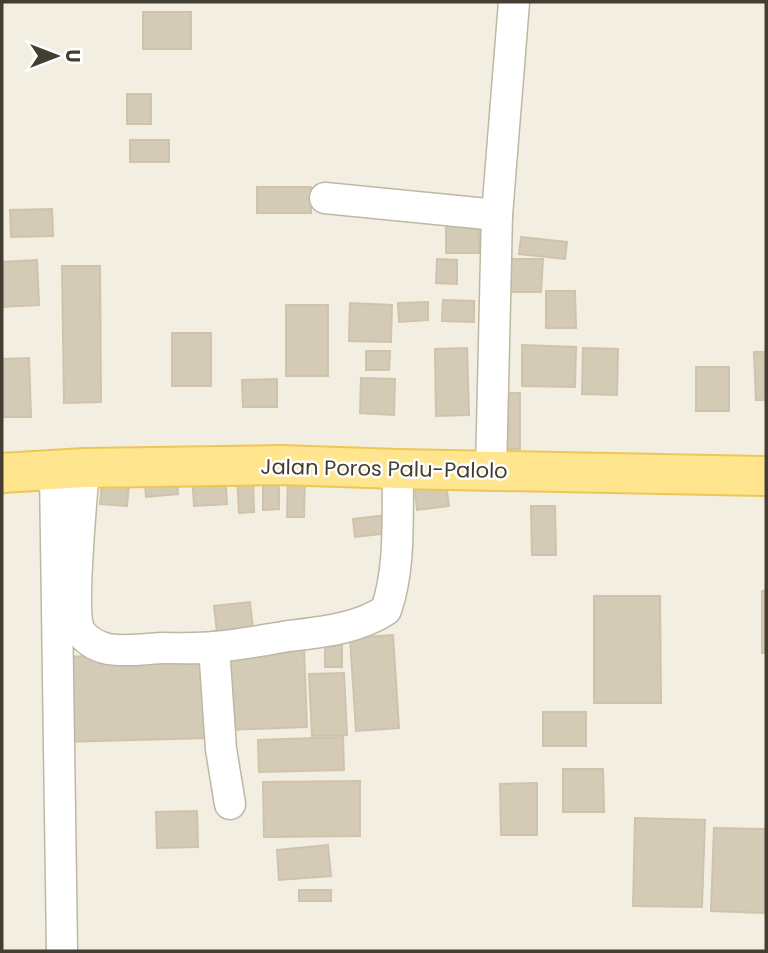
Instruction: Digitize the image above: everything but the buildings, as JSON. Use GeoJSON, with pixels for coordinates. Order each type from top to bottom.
{"type":"FeatureCollection","features":[{"type":"Feature","properties":{"kind":"main road","name":"Jalan Poros Palu-Palolo"},"geometry":{"type":"LineString","coordinates":[[2,473],[281,465],[766,476]]}},
{"type":"Feature","properties":{"kind":"street"},"geometry":{"type":"LineString","coordinates":[[491,471],[497,215],[514,2]]}},
{"type":"Feature","properties":{"kind":"street"},"geometry":{"type":"LineString","coordinates":[[325,198],[497,215]]}},
{"type":"Feature","properties":{"kind":"street"},"geometry":{"type":"LineString","coordinates":[[70,469],[77,622],[87,639],[98,647],[109,649],[214,647],[306,634],[372,619],[386,610],[393,584],[398,469]]}},
{"type":"Feature","properties":{"kind":"street"},"geometry":{"type":"LineString","coordinates":[[62,951],[70,469]]}},
{"type":"Feature","properties":{"kind":"street"},"geometry":{"type":"LineString","coordinates":[[214,647],[221,749],[230,804]]}}]}
